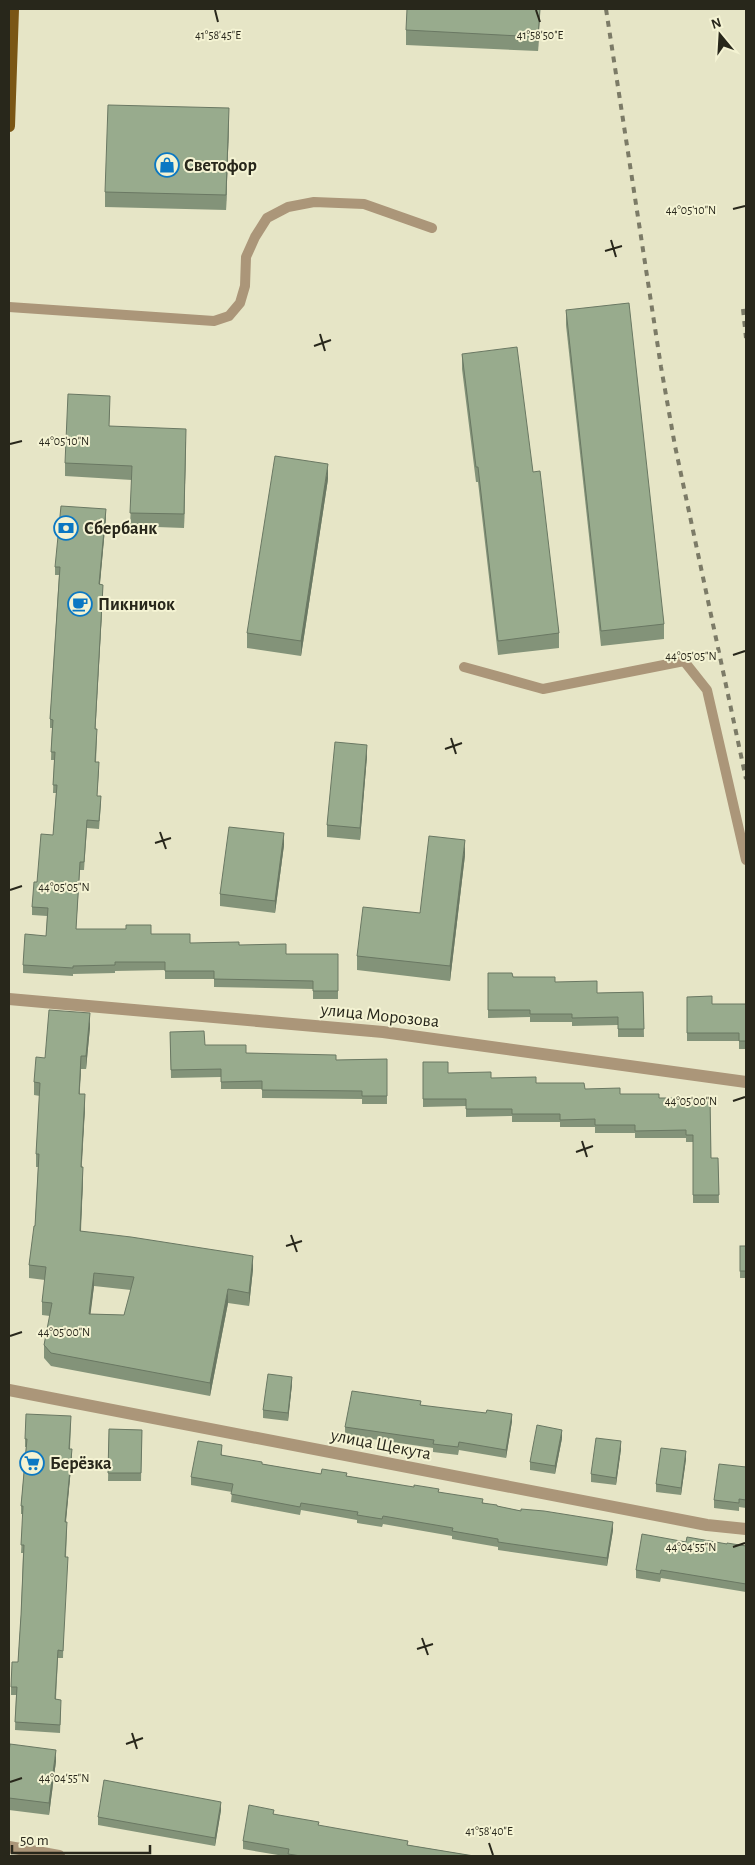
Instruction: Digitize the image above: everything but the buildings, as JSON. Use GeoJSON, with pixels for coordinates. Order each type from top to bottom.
{"type":"FeatureCollection","features":[{"type":"Feature","properties":{"kind":"main road"},"geometry":{"type":"LineString","coordinates":[[9,126],[13,9]]}},
{"type":"Feature","properties":{"kind":"street","name":"улица Морозова"},"geometry":{"type":"LineString","coordinates":[[9,999],[383,1032],[746,1082]]}},
{"type":"Feature","properties":{"kind":"street","name":"улица Щекута"},"geometry":{"type":"LineString","coordinates":[[9,1390],[707,1525],[746,1529]]}},
{"type":"Feature","properties":{"kind":"street"},"geometry":{"type":"LineString","coordinates":[[9,1847],[59,1856]]}},
{"type":"Feature","properties":{"kind":"lane"},"geometry":{"type":"LineString","coordinates":[[9,307],[214,321],[229,316],[240,303],[245,286],[246,257],[255,238],[267,218],[288,207],[314,202],[364,204],[432,228]]}},
{"type":"Feature","properties":{"kind":"lane"},"geometry":{"type":"LineString","coordinates":[[464,668],[543,689],[684,661],[707,690],[746,860]]}},
{"type":"Feature","properties":{"kind":"railway"},"geometry":{"type":"LineString","coordinates":[[606,9],[661,367],[675,446],[746,779]]}},
{"type":"Feature","properties":{"kind":"railway"},"geometry":{"type":"LineString","coordinates":[[743,309],[746,338]]}},
{"type":"Feature","properties":{"kind":"place","name":"Светофор"},"geometry":{"type":"Point","coordinates":[167,165]}},
{"type":"Feature","properties":{"kind":"place","name":"Сбербанк"},"geometry":{"type":"Point","coordinates":[66,528]}},
{"type":"Feature","properties":{"kind":"place","name":"Пикничок"},"geometry":{"type":"Point","coordinates":[80,604]}},
{"type":"Feature","properties":{"kind":"place","name":"Берёзка"},"geometry":{"type":"Point","coordinates":[32,1463]}}]}
